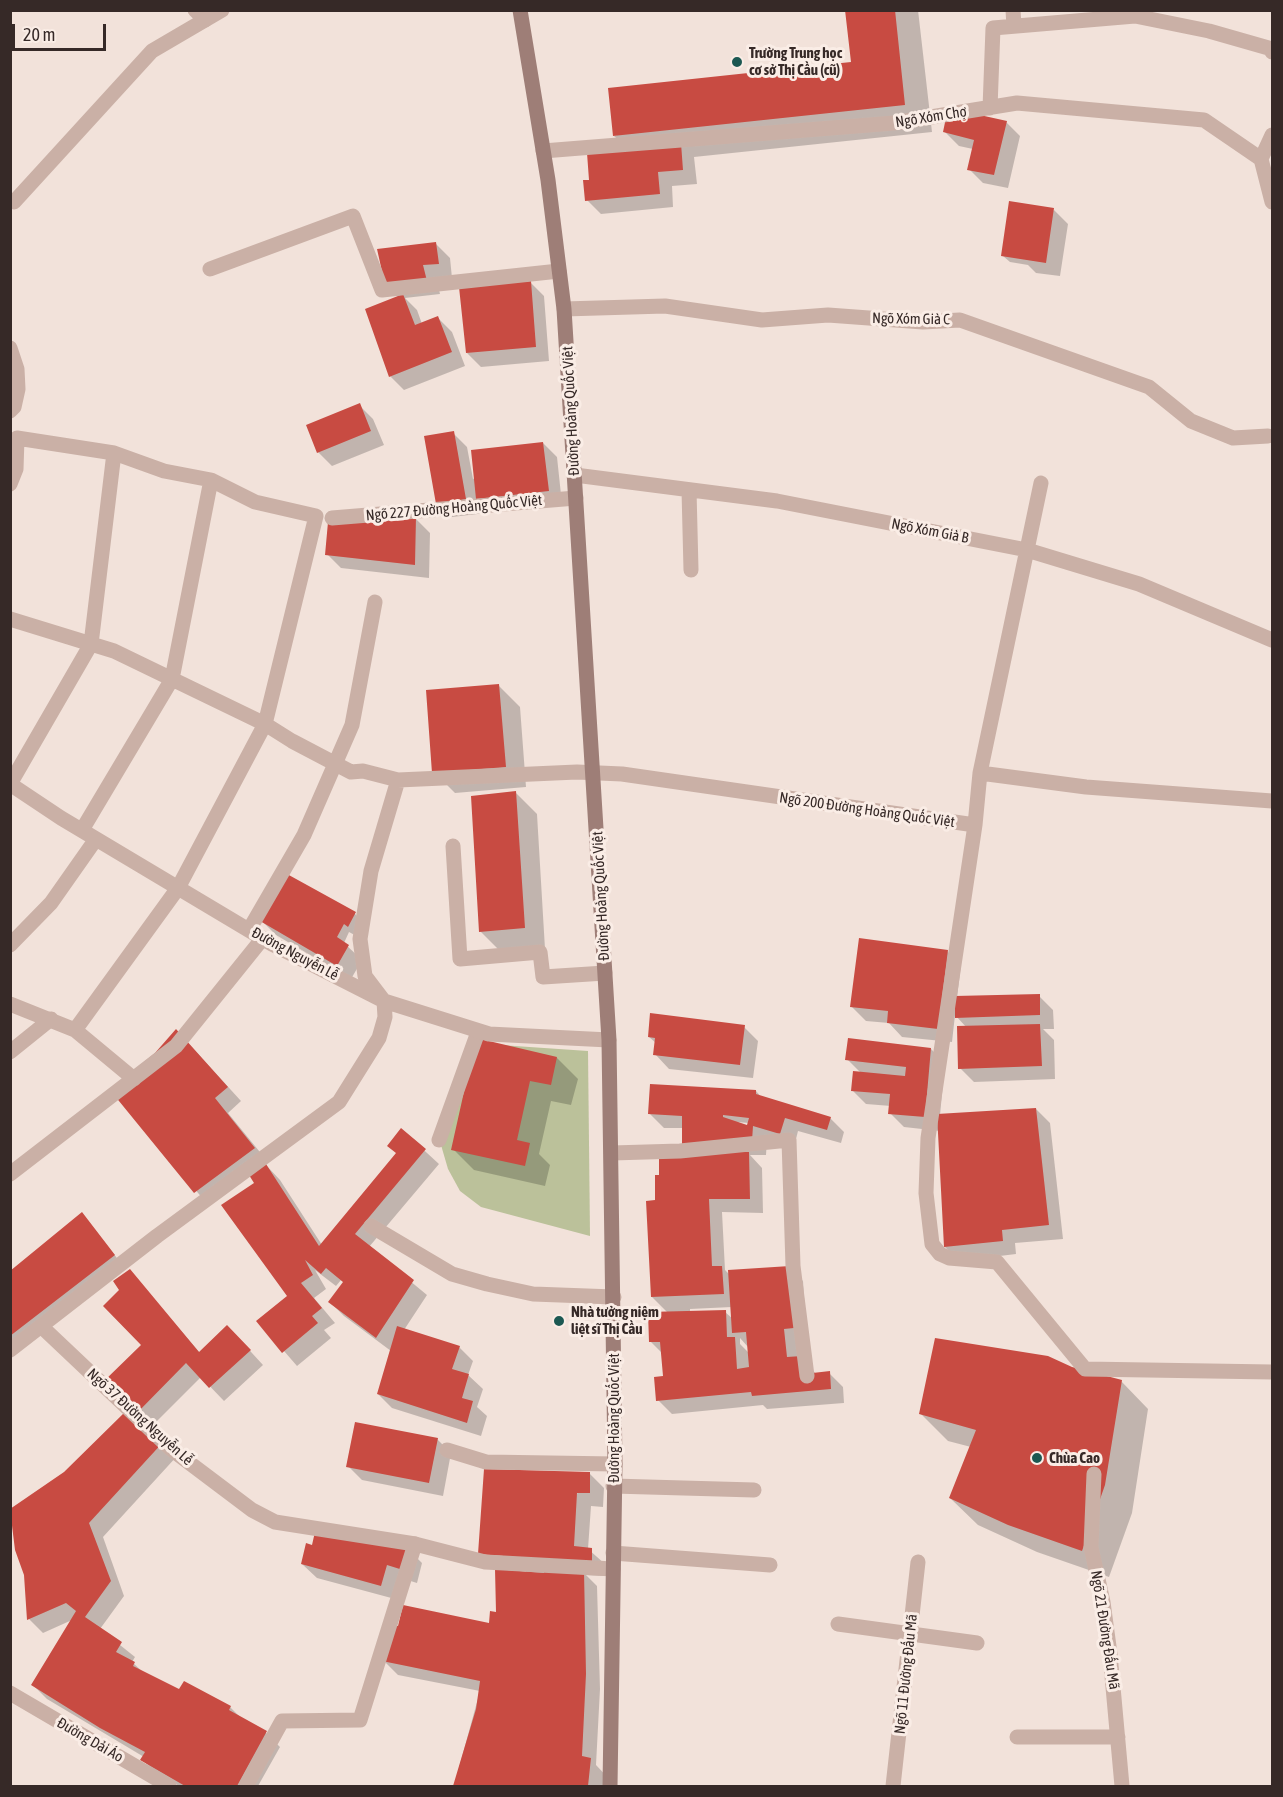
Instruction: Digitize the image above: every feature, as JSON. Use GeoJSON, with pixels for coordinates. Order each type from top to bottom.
{"type":"FeatureCollection","features":[{"type":"Feature","properties":{"kind":"main road","name":"Đường Hoàng Quốc Việt"},"geometry":{"type":"LineString","coordinates":[[520,10],[543,151],[564,309],[609,1040],[615,1464],[610,1786]]}},
{"type":"Feature","properties":{"kind":"street"},"geometry":{"type":"LineString","coordinates":[[14,202],[152,51],[200,15],[222,10]]}},
{"type":"Feature","properties":{"kind":"street"},"geometry":{"type":"LineString","coordinates":[[990,108],[993,28],[1013,18],[1155,15],[1272,49],[1272,52]]}},
{"type":"Feature","properties":{"kind":"street","name":"Ngõ Xóm Chợ"},"geometry":{"type":"LineString","coordinates":[[543,151],[894,123],[1017,103],[1204,120],[1261,159]]}},
{"type":"Feature","properties":{"kind":"street"},"geometry":{"type":"LineString","coordinates":[[1272,135],[1261,159],[1272,202]]}},
{"type":"Feature","properties":{"kind":"street"},"geometry":{"type":"LineString","coordinates":[[210,269],[353,216],[382,291],[559,272]]}},
{"type":"Feature","properties":{"kind":"street","name":"Ngõ Xóm Già C"},"geometry":{"type":"LineString","coordinates":[[564,309],[665,306],[762,320],[828,315],[923,322],[960,320],[1149,387],[1191,421],[1233,438],[1268,436]]}},
{"type":"Feature","properties":{"kind":"street"},"geometry":{"type":"LineString","coordinates":[[10,348],[17,369],[18,389],[14,407],[10,411]]}},
{"type":"Feature","properties":{"kind":"street"},"geometry":{"type":"LineString","coordinates":[[10,484],[16,469],[17,438],[114,453],[164,471],[211,480],[255,502],[316,516],[265,724],[178,888],[75,1030]]}},
{"type":"Feature","properties":{"kind":"street"},"geometry":{"type":"LineString","coordinates":[[10,784],[91,644],[114,453]]}},
{"type":"Feature","properties":{"kind":"street","name":"Ngõ Xóm Già B"},"geometry":{"type":"LineString","coordinates":[[575,475],[787,503],[1027,550],[1139,584],[1272,640]]}},
{"type":"Feature","properties":{"kind":"street"},"geometry":{"type":"LineString","coordinates":[[82,830],[172,679],[211,480]]}},
{"type":"Feature","properties":{"kind":"street","name":"Ngõ 200 Đường Hoàng Quốc Việt"},"geometry":{"type":"LineString","coordinates":[[10,619],[114,651],[265,724],[351,772],[363,771],[398,780],[622,774],[975,825],[980,773],[1041,483]]}},
{"type":"Feature","properties":{"kind":"street"},"geometry":{"type":"LineString","coordinates":[[689,490],[691,570]]}},
{"type":"Feature","properties":{"kind":"street","name":"Ngõ 227 Đường Hoàng Quốc Việt"},"geometry":{"type":"LineString","coordinates":[[332,518],[576,498]]}},
{"type":"Feature","properties":{"kind":"street"},"geometry":{"type":"LineString","coordinates":[[249,930],[304,835],[352,725],[375,602]]}},
{"type":"Feature","properties":{"kind":"street"},"geometry":{"type":"LineString","coordinates":[[980,773],[1086,787],[1272,801]]}},
{"type":"Feature","properties":{"kind":"street"},"geometry":{"type":"LineString","coordinates":[[10,1350],[157,1236],[339,1102],[379,1038],[385,1017],[384,1001],[365,976],[360,939],[371,871],[398,780]]}},
{"type":"Feature","properties":{"kind":"street","name":"Đường Nguyễn Lễ"},"geometry":{"type":"LineString","coordinates":[[10,784],[96,839],[249,930],[384,1001],[477,1032],[506,1036],[609,1040]]}},
{"type":"Feature","properties":{"kind":"street"},"geometry":{"type":"LineString","coordinates":[[975,825],[928,1138],[926,1192],[932,1244],[940,1254],[949,1258],[997,1262],[1084,1369],[1272,1372]]}},
{"type":"Feature","properties":{"kind":"street"},"geometry":{"type":"LineString","coordinates":[[10,945],[51,903],[96,839]]}},
{"type":"Feature","properties":{"kind":"street"},"geometry":{"type":"LineString","coordinates":[[453,846],[460,959],[540,952],[543,977],[605,973]]}},
{"type":"Feature","properties":{"kind":"street"},"geometry":{"type":"LineString","coordinates":[[10,1174],[176,1046],[263,938]]}},
{"type":"Feature","properties":{"kind":"street"},"geometry":{"type":"LineString","coordinates":[[10,1004],[75,1030],[134,1079]]}},
{"type":"Feature","properties":{"kind":"street"},"geometry":{"type":"LineString","coordinates":[[10,1052],[51,1019]]}},
{"type":"Feature","properties":{"kind":"street"},"geometry":{"type":"LineString","coordinates":[[439,1140],[477,1032]]}},
{"type":"Feature","properties":{"kind":"street"},"geometry":{"type":"LineString","coordinates":[[612,1153],[680,1151],[789,1140],[793,1266],[807,1376]]}},
{"type":"Feature","properties":{"kind":"street"},"geometry":{"type":"LineString","coordinates":[[371,1226],[452,1274],[533,1294],[614,1297]]}},
{"type":"Feature","properties":{"kind":"street","name":"Ngõ 37 Đường Nguyễn Lễ"},"geometry":{"type":"LineString","coordinates":[[42,1327],[171,1449],[252,1510],[275,1522],[415,1544],[485,1562],[613,1569]]}},
{"type":"Feature","properties":{"kind":"street"},"geometry":{"type":"LineString","coordinates":[[447,1450],[486,1462],[615,1464]]}},
{"type":"Feature","properties":{"kind":"street","name":"Ngõ 21 Đường Đấu Mã"},"geometry":{"type":"LineString","coordinates":[[1094,1474],[1091,1547],[1103,1602],[1122,1786]]}},
{"type":"Feature","properties":{"kind":"street"},"geometry":{"type":"LineString","coordinates":[[613,1486],[753,1490]]}},
{"type":"Feature","properties":{"kind":"street"},"geometry":{"type":"LineString","coordinates":[[246,1786],[282,1721],[360,1720],[415,1544]]}},
{"type":"Feature","properties":{"kind":"street"},"geometry":{"type":"LineString","coordinates":[[613,1553],[770,1565]]}},
{"type":"Feature","properties":{"kind":"street","name":"Ngõ 11 Đường Đấu Mã"},"geometry":{"type":"LineString","coordinates":[[893,1786],[918,1562]]}},
{"type":"Feature","properties":{"kind":"street"},"geometry":{"type":"LineString","coordinates":[[838,1624],[976,1643]]}},
{"type":"Feature","properties":{"kind":"street","name":"Đường Dải Áo"},"geometry":{"type":"LineString","coordinates":[[10,1693],[169,1786]]}},
{"type":"Feature","properties":{"kind":"street"},"geometry":{"type":"LineString","coordinates":[[1017,1737],[1118,1737]]}},
{"type":"Feature","properties":{"kind":"green space"},"geometry":{"type":"Polygon","coordinates":[[[471,1043],[588,1051],[590,1236],[481,1207],[460,1191],[448,1169],[441,1145],[471,1043]]]}},
{"type":"Feature","properties":{"kind":"building"},"geometry":{"type":"Polygon","coordinates":[[[845,10],[895,10],[905,105],[613,136],[608,88],[851,62],[845,10]]]}},
{"type":"Feature","properties":{"kind":"building"},"geometry":{"type":"Polygon","coordinates":[[[948,108],[1007,121],[994,175],[967,170],[974,140],[943,132],[948,108]]]}},
{"type":"Feature","properties":{"kind":"building"},"geometry":{"type":"Polygon","coordinates":[[[681,143],[683,170],[658,172],[660,194],[585,201],[583,180],[589,180],[587,153],[681,143]]]}},
{"type":"Feature","properties":{"kind":"building"},"geometry":{"type":"Polygon","coordinates":[[[1009,201],[1054,208],[1046,263],[1001,256],[1009,201]]]}},
{"type":"Feature","properties":{"kind":"building"},"geometry":{"type":"Polygon","coordinates":[[[436,242],[439,264],[423,265],[427,281],[385,285],[377,249],[436,242]]]}},
{"type":"Feature","properties":{"kind":"building"},"geometry":{"type":"Polygon","coordinates":[[[531,281],[536,347],[466,353],[459,287],[531,281]]]}},
{"type":"Feature","properties":{"kind":"building"},"geometry":{"type":"Polygon","coordinates":[[[403,294],[415,325],[438,316],[452,352],[389,377],[365,309],[403,294]]]}},
{"type":"Feature","properties":{"kind":"building"},"geometry":{"type":"Polygon","coordinates":[[[360,403],[371,431],[317,453],[306,425],[360,403]]]}},
{"type":"Feature","properties":{"kind":"building"},"geometry":{"type":"Polygon","coordinates":[[[454,431],[466,499],[436,504],[424,436],[454,431]]]}},
{"type":"Feature","properties":{"kind":"building"},"geometry":{"type":"Polygon","coordinates":[[[543,442],[549,491],[476,499],[471,450],[543,442]]]}},
{"type":"Feature","properties":{"kind":"building"},"geometry":{"type":"Polygon","coordinates":[[[416,517],[415,565],[325,555],[328,522],[416,517]]]}},
{"type":"Feature","properties":{"kind":"building"},"geometry":{"type":"Polygon","coordinates":[[[499,684],[506,767],[432,773],[426,690],[499,684]]]}},
{"type":"Feature","properties":{"kind":"building"},"geometry":{"type":"Polygon","coordinates":[[[516,791],[525,928],[479,932],[471,796],[516,791]]]}},
{"type":"Feature","properties":{"kind":"building"},"geometry":{"type":"Polygon","coordinates":[[[287,874],[356,912],[348,927],[344,924],[337,937],[349,945],[337,966],[260,921],[287,874]]]}},
{"type":"Feature","properties":{"kind":"building"},"geometry":{"type":"Polygon","coordinates":[[[859,938],[948,950],[938,1029],[887,1023],[888,1011],[850,1007],[859,938]]]}},
{"type":"Feature","properties":{"kind":"building"},"geometry":{"type":"Polygon","coordinates":[[[1040,994],[1040,1015],[955,1018],[955,996],[1040,994]]]}},
{"type":"Feature","properties":{"kind":"building"},"geometry":{"type":"Polygon","coordinates":[[[650,1013],[745,1025],[740,1065],[653,1055],[655,1038],[648,1037],[650,1013]]]}},
{"type":"Feature","properties":{"kind":"building"},"geometry":{"type":"Polygon","coordinates":[[[1040,1024],[1042,1066],[958,1069],[957,1026],[1040,1024]]]}},
{"type":"Feature","properties":{"kind":"building"},"geometry":{"type":"Polygon","coordinates":[[[176,1029],[228,1087],[215,1098],[255,1148],[194,1193],[110,1090],[155,1053],[176,1029]]]}},
{"type":"Feature","properties":{"kind":"building"},"geometry":{"type":"Polygon","coordinates":[[[476,1038],[557,1057],[551,1085],[530,1081],[517,1140],[530,1143],[525,1166],[451,1150],[476,1038]]]}},
{"type":"Feature","properties":{"kind":"building"},"geometry":{"type":"Polygon","coordinates":[[[848,1038],[931,1048],[925,1117],[888,1114],[890,1094],[851,1091],[853,1071],[905,1076],[906,1067],[845,1060],[848,1038]]]}},
{"type":"Feature","properties":{"kind":"building"},"geometry":{"type":"Polygon","coordinates":[[[650,1084],[756,1090],[756,1094],[831,1117],[827,1130],[785,1118],[780,1134],[753,1126],[752,1141],[682,1144],[682,1116],[648,1114],[650,1084]],[[723,1115],[723,1117],[747,1125],[749,1118],[723,1115]]]}},
{"type":"Feature","properties":{"kind":"building"},"geometry":{"type":"Polygon","coordinates":[[[1036,1108],[1049,1225],[1002,1230],[1003,1241],[944,1247],[937,1114],[1036,1108]]]}},
{"type":"Feature","properties":{"kind":"building"},"geometry":{"type":"Polygon","coordinates":[[[401,1128],[426,1149],[355,1234],[414,1280],[376,1338],[328,1302],[343,1282],[326,1268],[321,1274],[305,1260],[313,1275],[301,1283],[322,1308],[312,1316],[318,1323],[282,1353],[256,1321],[287,1296],[221,1205],[254,1183],[249,1175],[266,1164],[319,1246],[396,1153],[387,1146],[401,1128]]]}},
{"type":"Feature","properties":{"kind":"building"},"geometry":{"type":"Polygon","coordinates":[[[659,1152],[749,1152],[750,1199],[709,1199],[712,1266],[722,1266],[724,1294],[651,1297],[646,1201],[655,1200],[655,1175],[659,1175],[659,1152]]]}},
{"type":"Feature","properties":{"kind":"building"},"geometry":{"type":"Polygon","coordinates":[[[82,1212],[115,1255],[10,1336],[10,1271],[82,1212]]]}},
{"type":"Feature","properties":{"kind":"building"},"geometry":{"type":"Polygon","coordinates":[[[790,1266],[794,1328],[784,1329],[787,1357],[802,1356],[804,1374],[830,1371],[831,1389],[752,1396],[751,1392],[656,1401],[654,1377],[663,1376],[660,1342],[649,1342],[648,1312],[726,1310],[727,1337],[735,1337],[737,1369],[749,1367],[746,1332],[732,1333],[728,1270],[790,1266]]]}},
{"type":"Feature","properties":{"kind":"building"},"geometry":{"type":"Polygon","coordinates":[[[130,1269],[199,1352],[227,1325],[251,1350],[209,1388],[186,1363],[135,1415],[103,1382],[141,1345],[103,1306],[119,1290],[113,1281],[130,1269]]]}},
{"type":"Feature","properties":{"kind":"building"},"geometry":{"type":"Polygon","coordinates":[[[397,1326],[460,1346],[452,1369],[469,1374],[462,1398],[473,1401],[467,1423],[377,1394],[397,1326]]]}},
{"type":"Feature","properties":{"kind":"building","name":"Chùa Cao"},"geometry":{"type":"Polygon","coordinates":[[[935,1338],[1048,1356],[1072,1367],[1122,1380],[1105,1485],[1082,1551],[1008,1525],[949,1498],[976,1430],[919,1414],[935,1338]]]}},
{"type":"Feature","properties":{"kind":"building"},"geometry":{"type":"Polygon","coordinates":[[[125,1412],[165,1440],[89,1523],[111,1581],[85,1617],[122,1642],[116,1652],[135,1662],[133,1666],[179,1689],[184,1681],[231,1706],[229,1710],[267,1731],[237,1786],[185,1786],[140,1760],[145,1752],[100,1728],[31,1685],[76,1611],[66,1603],[27,1620],[24,1575],[15,1550],[10,1509],[64,1472],[125,1412]]]}},
{"type":"Feature","properties":{"kind":"building"},"geometry":{"type":"Polygon","coordinates":[[[355,1422],[438,1438],[429,1483],[346,1467],[355,1422]]]}},
{"type":"Feature","properties":{"kind":"building"},"geometry":{"type":"Polygon","coordinates":[[[484,1469],[590,1472],[590,1493],[577,1493],[574,1546],[592,1548],[592,1563],[478,1554],[484,1469]]]}},
{"type":"Feature","properties":{"kind":"building"},"geometry":{"type":"Polygon","coordinates":[[[317,1523],[409,1548],[403,1570],[387,1565],[381,1586],[301,1564],[306,1543],[312,1545],[317,1523]]]}},
{"type":"Feature","properties":{"kind":"building"},"geometry":{"type":"Polygon","coordinates":[[[545,1566],[584,1570],[586,1674],[582,1756],[591,1758],[588,1786],[453,1786],[476,1709],[480,1681],[382,1661],[390,1624],[398,1626],[403,1605],[489,1623],[490,1611],[496,1612],[495,1569],[544,1573],[545,1566]]]}},
{"type":"Feature","properties":{"kind":"place","name":"Trường Trung học cơ sở Thị Cầu (cũ)"},"geometry":{"type":"Point","coordinates":[737,62]}},
{"type":"Feature","properties":{"kind":"place","name":"Nhà tưởng niệm liệt sĩ Thị Cầu"},"geometry":{"type":"Point","coordinates":[559,1321]}},
{"type":"Feature","properties":{"kind":"place","name":"Chùa Cao"},"geometry":{"type":"Point","coordinates":[1037,1458]}}]}
